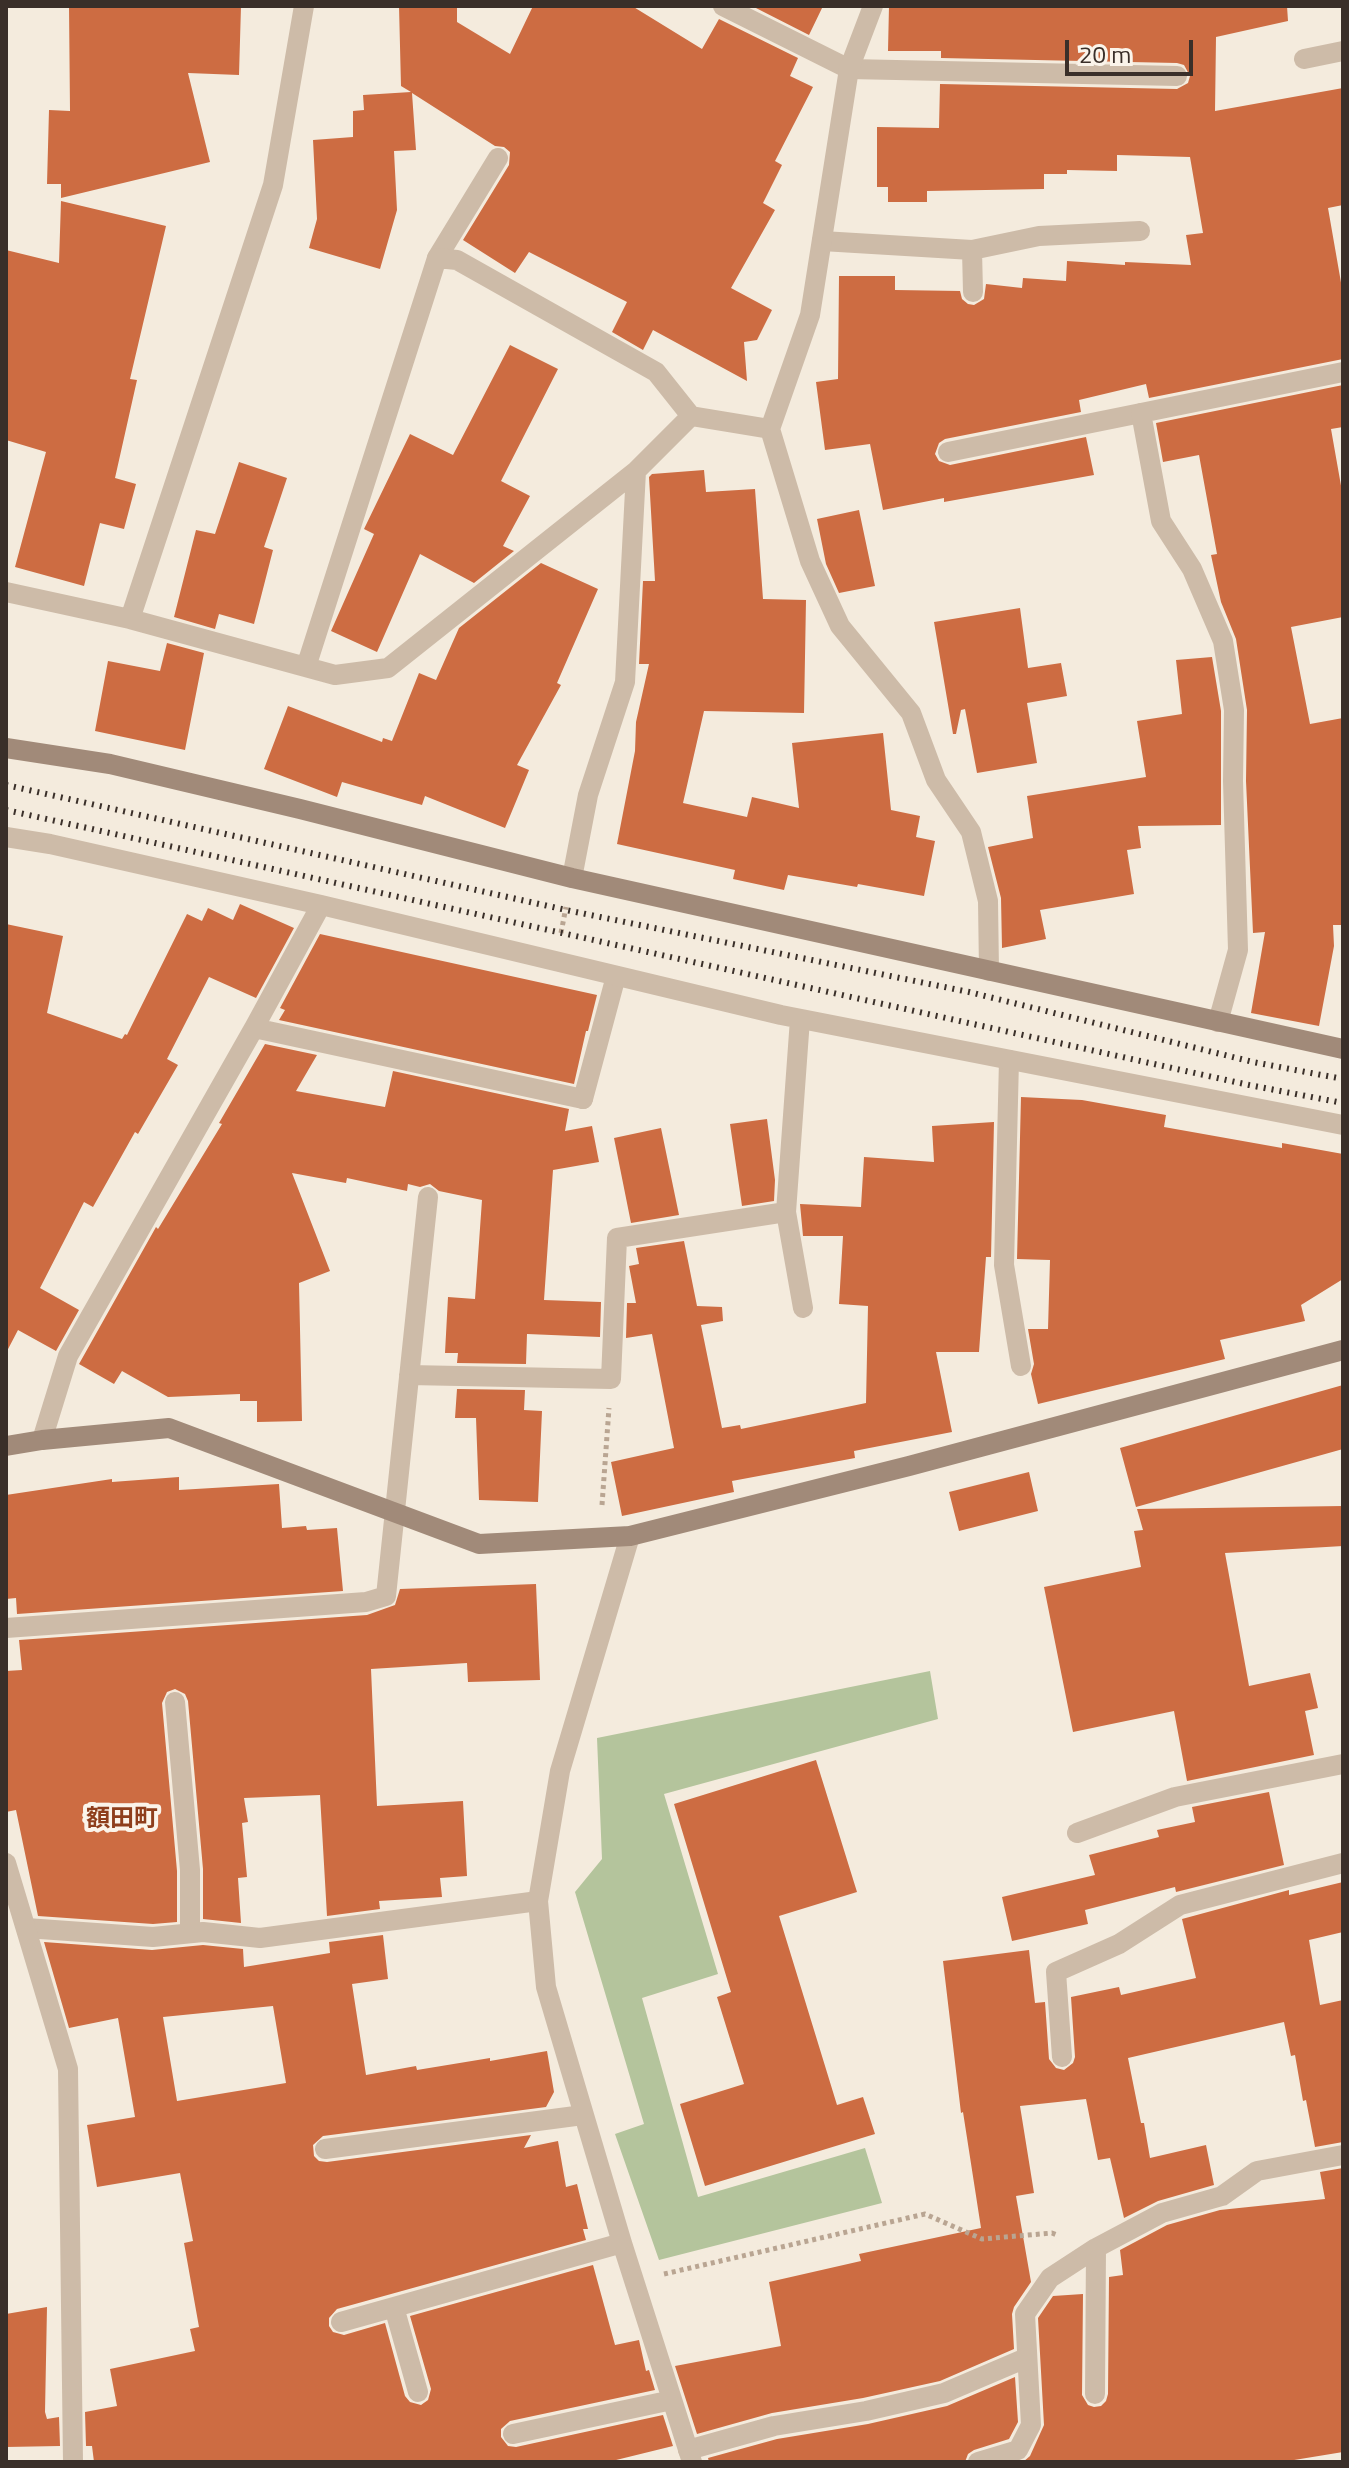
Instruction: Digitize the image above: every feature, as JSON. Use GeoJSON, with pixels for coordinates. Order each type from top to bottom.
{"type":"FeatureCollection","features":[{"type":"Feature","properties":{"kind":"street"},"geometry":{"type":"LineString","coordinates":[[130,619],[273,185],[304,6]]}},
{"type":"Feature","properties":{"kind":"street"},"geometry":{"type":"LineString","coordinates":[[723,6],[849,69],[1177,76]]}},
{"type":"Feature","properties":{"kind":"street"},"geometry":{"type":"LineString","coordinates":[[873,6],[849,69],[810,315],[770,429],[810,561],[840,626],[911,713],[936,780],[971,832],[988,901],[989,971]]}},
{"type":"Feature","properties":{"kind":"street"},"geometry":{"type":"LineString","coordinates":[[1304,59],[1343,51]]}},
{"type":"Feature","properties":{"kind":"street"},"geometry":{"type":"LineString","coordinates":[[306,667],[437,258],[498,158]]}},
{"type":"Feature","properties":{"kind":"street"},"geometry":{"type":"LineString","coordinates":[[822,241],[972,250],[1039,236],[1140,231]]}},
{"type":"Feature","properties":{"kind":"street"},"geometry":{"type":"LineString","coordinates":[[972,250],[973,292]]}},
{"type":"Feature","properties":{"kind":"street"},"geometry":{"type":"LineString","coordinates":[[437,258],[457,260],[656,372],[691,416],[770,429]]}},
{"type":"Feature","properties":{"kind":"street"},"geometry":{"type":"LineString","coordinates":[[948,452],[1343,372]]}},
{"type":"Feature","properties":{"kind":"street"},"geometry":{"type":"LineString","coordinates":[[1141,413],[1161,521],[1192,569],[1223,641],[1234,710],[1238,950],[1218,1022]]}},
{"type":"Feature","properties":{"kind":"street"},"geometry":{"type":"LineString","coordinates":[[6,592],[130,619],[335,675],[388,668],[636,471],[691,416]]}},
{"type":"Feature","properties":{"kind":"street"},"geometry":{"type":"LineString","coordinates":[[572,878],[588,795],[625,682],[636,471]]}},
{"type":"Feature","properties":{"kind":"street"},"geometry":{"type":"LineString","coordinates":[[6,748],[110,764],[572,878],[1343,1049]]}},
{"type":"Feature","properties":{"kind":"street"},"geometry":{"type":"LineString","coordinates":[[6,837],[50,844],[321,905],[800,1019],[1343,1125]]}},
{"type":"Feature","properties":{"kind":"street"},"geometry":{"type":"LineString","coordinates":[[42,1440],[68,1356],[321,905]]}},
{"type":"Feature","properties":{"kind":"street"},"geometry":{"type":"LineString","coordinates":[[254,1028],[583,1099],[616,976]]}},
{"type":"Feature","properties":{"kind":"street"},"geometry":{"type":"LineString","coordinates":[[800,1019],[786,1212],[803,1308]]}},
{"type":"Feature","properties":{"kind":"street"},"geometry":{"type":"LineString","coordinates":[[1009,1060],[1004,1265],[1021,1366]]}},
{"type":"Feature","properties":{"kind":"street"},"geometry":{"type":"LineString","coordinates":[[6,1628],[366,1602],[386,1596],[428,1197]]}},
{"type":"Feature","properties":{"kind":"street"},"geometry":{"type":"LineString","coordinates":[[409,1375],[611,1379],[617,1238],[786,1212]]}},
{"type":"Feature","properties":{"kind":"street"},"geometry":{"type":"LineString","coordinates":[[6,1446],[169,1428],[479,1544],[630,1536],[1017,1438],[1343,1350]]}},
{"type":"Feature","properties":{"kind":"street"},"geometry":{"type":"LineString","coordinates":[[630,1536],[560,1771],[538,1901],[546,1987],[622,2243],[690,2456],[774,2426],[866,2411],[944,2393],[1026,2358]]}},
{"type":"Feature","properties":{"kind":"street"},"geometry":{"type":"LineString","coordinates":[[175,1702],[190,1870],[190,1933]]}},
{"type":"Feature","properties":{"kind":"street"},"geometry":{"type":"LineString","coordinates":[[1077,1833],[1175,1797],[1343,1764]]}},
{"type":"Feature","properties":{"kind":"street"},"geometry":{"type":"LineString","coordinates":[[6,1863],[68,2069],[73,2462]]}},
{"type":"Feature","properties":{"kind":"street"},"geometry":{"type":"LineString","coordinates":[[1062,2057],[1056,1972],[1119,1944],[1180,1905],[1343,1863]]}},
{"type":"Feature","properties":{"kind":"street"},"geometry":{"type":"LineString","coordinates":[[26,1928],[153,1937],[203,1932],[260,1938],[538,1901]]}},
{"type":"Feature","properties":{"kind":"street"},"geometry":{"type":"LineString","coordinates":[[325,2149],[583,2115]]}},
{"type":"Feature","properties":{"kind":"street"},"geometry":{"type":"LineString","coordinates":[[978,2462],[1018,2450],[1031,2425],[1025,2314],[1050,2278],[1096,2248],[1162,2213],[1222,2196],[1257,2171],[1343,2155]]}},
{"type":"Feature","properties":{"kind":"street"},"geometry":{"type":"LineString","coordinates":[[341,2322],[622,2243]]}},
{"type":"Feature","properties":{"kind":"street"},"geometry":{"type":"LineString","coordinates":[[1095,2394],[1096,2248]]}},
{"type":"Feature","properties":{"kind":"street"},"geometry":{"type":"LineString","coordinates":[[394,2307],[418,2392]]}},
{"type":"Feature","properties":{"kind":"street"},"geometry":{"type":"LineString","coordinates":[[513,2434],[672,2400]]}},
{"type":"Feature","properties":{"kind":"path"},"geometry":{"type":"LineString","coordinates":[[555,961],[572,878]]}},
{"type":"Feature","properties":{"kind":"path"},"geometry":{"type":"LineString","coordinates":[[601,1512],[611,1379]]}},
{"type":"Feature","properties":{"kind":"path"},"geometry":{"type":"LineString","coordinates":[[634,2280],[925,2214],[982,2239],[1052,2233],[1096,2248]]}},
{"type":"Feature","properties":{"kind":"green space"},"geometry":{"type":"Polygon","coordinates":[[[930,1671],[938,1719],[664,1794],[718,1974],[642,1998],[698,2197],[865,2148],[882,2203],[659,2260],[615,2134],[644,2124],[575,1892],[602,1859],[597,1738],[930,1671]]]}},
{"type":"Feature","properties":{"kind":"building"},"geometry":{"type":"Polygon","coordinates":[[[69,6],[241,6],[239,75],[188,73],[210,162],[61,198],[61,184],[47,184],[49,110],[70,111],[69,6]]]}},
{"type":"Feature","properties":{"kind":"building"},"geometry":{"type":"Polygon","coordinates":[[[399,6],[457,6],[457,22],[510,54],[533,6],[632,6],[702,49],[719,19],[798,58],[790,76],[813,87],[775,161],[782,165],[763,203],[775,210],[731,288],[772,310],[757,340],[744,342],[747,381],[653,330],[643,350],[612,332],[627,302],[529,252],[515,273],[463,240],[509,165],[510,152],[504,147],[495,146],[412,93],[416,150],[394,151],[397,210],[380,269],[309,248],[317,219],[313,140],[353,137],[353,111],[364,110],[363,95],[411,92],[401,86],[399,6]]]}},
{"type":"Feature","properties":{"kind":"building"},"geometry":{"type":"Polygon","coordinates":[[[752,6],[823,6],[809,35],[752,6]]]}},
{"type":"Feature","properties":{"kind":"building"},"geometry":{"type":"Polygon","coordinates":[[[889,6],[1287,6],[1288,21],[1216,37],[1215,111],[1343,88],[1343,205],[1328,208],[1343,294],[1343,359],[1149,398],[1146,384],[1079,400],[1081,412],[945,439],[939,443],[935,454],[939,461],[950,465],[1086,437],[1094,475],[883,510],[870,444],[825,450],[816,382],[838,379],[839,276],[895,276],[895,290],[960,291],[962,299],[974,305],[984,299],[986,284],[1022,288],[1023,278],[1066,281],[1067,261],[1191,265],[1186,235],[1203,233],[1190,157],[1117,155],[1117,171],[1067,170],[1067,174],[1044,174],[1044,189],[927,191],[927,202],[888,202],[888,187],[877,187],[877,127],[939,128],[940,84],[1177,89],[1188,83],[1190,76],[1184,65],[1177,63],[941,58],[941,51],[888,51],[889,6]]]}},
{"type":"Feature","properties":{"kind":"building"},"geometry":{"type":"Polygon","coordinates":[[[61,201],[166,226],[130,379],[137,380],[115,478],[136,484],[124,529],[100,523],[84,586],[15,567],[46,452],[6,440],[6,250],[59,263],[61,201]]]}},
{"type":"Feature","properties":{"kind":"building"},"geometry":{"type":"Polygon","coordinates":[[[510,345],[558,369],[501,481],[530,496],[503,546],[514,551],[474,583],[420,554],[377,652],[331,631],[374,534],[364,529],[410,434],[453,455],[510,345]]]}},
{"type":"Feature","properties":{"kind":"building"},"geometry":{"type":"Polygon","coordinates":[[[1343,385],[1343,427],[1331,429],[1343,497],[1343,617],[1291,627],[1310,724],[1343,718],[1343,925],[1333,925],[1334,946],[1319,1026],[1251,1013],[1265,932],[1253,933],[1246,781],[1247,710],[1236,639],[1221,602],[1211,555],[1217,554],[1199,455],[1163,462],[1156,423],[1343,385]]]}},
{"type":"Feature","properties":{"kind":"building"},"geometry":{"type":"Polygon","coordinates":[[[239,462],[287,478],[264,547],[273,550],[254,624],[219,614],[215,629],[174,617],[196,530],[215,534],[239,462]]]}},
{"type":"Feature","properties":{"kind":"building"},"geometry":{"type":"Polygon","coordinates":[[[704,470],[706,492],[755,489],[763,599],[806,600],[804,713],[704,711],[683,803],[747,817],[752,797],[799,808],[792,743],[883,733],[891,810],[920,816],[916,837],[935,841],[924,896],[788,875],[784,890],[733,879],[735,870],[617,844],[635,751],[636,722],[649,664],[639,664],[643,581],[655,581],[649,477],[652,474],[704,470]]]}},
{"type":"Feature","properties":{"kind":"building"},"geometry":{"type":"Polygon","coordinates":[[[859,510],[875,586],[839,593],[826,564],[817,519],[859,510]]]}},
{"type":"Feature","properties":{"kind":"building"},"geometry":{"type":"Polygon","coordinates":[[[541,563],[598,589],[557,683],[561,685],[517,765],[529,770],[505,828],[425,796],[422,805],[342,782],[337,797],[264,769],[288,706],[382,742],[383,738],[392,741],[419,673],[436,680],[459,628],[541,563]]]}},
{"type":"Feature","properties":{"kind":"building"},"geometry":{"type":"Polygon","coordinates":[[[1020,608],[1028,668],[1061,663],[1067,696],[1027,703],[1037,763],[977,773],[965,709],[961,710],[956,734],[953,734],[934,622],[1020,608]]]}},
{"type":"Feature","properties":{"kind":"building"},"geometry":{"type":"Polygon","coordinates":[[[167,643],[204,653],[185,750],[95,731],[108,661],[160,671],[167,643]]]}},
{"type":"Feature","properties":{"kind":"building"},"geometry":{"type":"Polygon","coordinates":[[[1212,657],[1221,711],[1221,825],[1138,826],[1141,848],[1127,850],[1134,894],[1040,910],[1046,939],[1002,948],[1001,898],[988,847],[1033,838],[1027,796],[1146,777],[1137,721],[1182,714],[1176,660],[1212,657]]]}},
{"type":"Feature","properties":{"kind":"building"},"geometry":{"type":"Polygon","coordinates":[[[240,904],[294,928],[256,998],[209,977],[167,1059],[178,1065],[138,1134],[135,1132],[93,1207],[84,1202],[40,1288],[79,1310],[56,1351],[18,1330],[6,1353],[6,924],[63,936],[47,1013],[122,1039],[127,1035],[187,914],[202,921],[208,908],[233,920],[240,904]]]}},
{"type":"Feature","properties":{"kind":"building"},"geometry":{"type":"Polygon","coordinates":[[[320,934],[597,995],[574,1084],[279,1020],[285,1010],[280,1008],[320,934]]]}},
{"type":"Feature","properties":{"kind":"building"},"geometry":{"type":"Polygon","coordinates":[[[265,1044],[317,1055],[296,1091],[385,1107],[393,1071],[569,1109],[565,1131],[592,1126],[599,1162],[553,1170],[544,1300],[601,1302],[600,1337],[527,1334],[526,1364],[457,1363],[458,1353],[445,1353],[448,1297],[475,1299],[482,1200],[439,1191],[430,1184],[420,1187],[408,1184],[407,1191],[347,1178],[346,1183],[292,1173],[330,1271],[299,1283],[302,1421],[257,1422],[257,1401],[240,1401],[240,1394],[168,1397],[122,1371],[114,1384],[79,1364],[156,1227],[158,1229],[222,1124],[219,1123],[265,1044]]]}},
{"type":"Feature","properties":{"kind":"building"},"geometry":{"type":"Polygon","coordinates":[[[1021,1097],[1082,1100],[1166,1115],[1164,1127],[1282,1148],[1282,1143],[1343,1154],[1343,1279],[1301,1305],[1305,1321],[1220,1340],[1225,1359],[1038,1404],[1031,1374],[1034,1364],[1028,1329],[1048,1329],[1050,1260],[1017,1259],[1021,1097]]]}},
{"type":"Feature","properties":{"kind":"building"},"geometry":{"type":"Polygon","coordinates":[[[767,1119],[775,1180],[774,1201],[742,1206],[730,1124],[767,1119]]]}},
{"type":"Feature","properties":{"kind":"building"},"geometry":{"type":"Polygon","coordinates":[[[994,1122],[991,1257],[986,1257],[979,1352],[936,1352],[952,1432],[854,1451],[855,1458],[732,1481],[734,1492],[622,1516],[611,1462],[674,1448],[652,1334],[626,1338],[627,1303],[636,1303],[629,1266],[639,1264],[636,1248],[684,1241],[697,1306],[722,1307],[723,1321],[701,1325],[722,1428],[740,1425],[741,1429],[866,1403],[868,1306],[839,1304],[843,1236],[803,1236],[800,1204],[861,1207],[864,1157],[934,1162],[932,1126],[994,1122]]]}},
{"type":"Feature","properties":{"kind":"building"},"geometry":{"type":"Polygon","coordinates":[[[661,1128],[679,1215],[631,1223],[614,1138],[661,1128]]]}},
{"type":"Feature","properties":{"kind":"building"},"geometry":{"type":"Polygon","coordinates":[[[1343,1385],[1343,1449],[1136,1507],[1120,1448],[1343,1385]]]}},
{"type":"Feature","properties":{"kind":"building"},"geometry":{"type":"Polygon","coordinates":[[[457,1389],[525,1390],[524,1410],[542,1411],[538,1502],[479,1500],[476,1418],[455,1418],[457,1389]]]}},
{"type":"Feature","properties":{"kind":"building"},"geometry":{"type":"Polygon","coordinates":[[[1029,1472],[1038,1511],[959,1531],[949,1492],[1029,1472]]]}},
{"type":"Feature","properties":{"kind":"building"},"geometry":{"type":"Polygon","coordinates":[[[179,1477],[179,1490],[279,1484],[282,1528],[337,1528],[343,1591],[17,1614],[16,1598],[6,1599],[6,1495],[112,1479],[112,1482],[179,1477]]]}},
{"type":"Feature","properties":{"kind":"building"},"geometry":{"type":"Polygon","coordinates":[[[1343,1506],[1343,1546],[1225,1553],[1249,1686],[1310,1673],[1318,1708],[1305,1711],[1314,1755],[1187,1781],[1174,1711],[1073,1732],[1044,1587],[1141,1567],[1134,1531],[1143,1530],[1137,1509],[1343,1506]]]}},
{"type":"Feature","properties":{"kind":"building"},"geometry":{"type":"Polygon","coordinates":[[[536,1584],[540,1680],[468,1682],[467,1663],[371,1669],[377,1806],[463,1801],[467,1876],[440,1878],[442,1897],[379,1901],[380,1909],[327,1916],[320,1795],[244,1798],[248,1822],[242,1823],[247,1877],[238,1878],[241,1923],[203,1919],[203,1869],[188,1701],[185,1694],[175,1689],[167,1692],[162,1703],[177,1871],[177,1922],[153,1924],[38,1916],[16,1810],[6,1812],[6,1671],[22,1670],[19,1640],[367,1615],[395,1605],[400,1589],[536,1584]]]}},
{"type":"Feature","properties":{"kind":"building"},"geometry":{"type":"Polygon","coordinates":[[[816,1760],[857,1892],[779,1916],[837,2105],[863,2097],[875,2134],[705,2186],[680,2104],[744,2084],[717,1997],[731,1992],[674,1804],[816,1760]]]}},
{"type":"Feature","properties":{"kind":"building"},"geometry":{"type":"Polygon","coordinates":[[[1269,1792],[1284,1865],[1176,1892],[1175,1887],[1085,1910],[1088,1924],[1012,1941],[1002,1897],[1095,1875],[1089,1855],[1159,1837],[1157,1830],[1195,1822],[1192,1807],[1269,1792]]]}},
{"type":"Feature","properties":{"kind":"building"},"geometry":{"type":"Polygon","coordinates":[[[1343,1882],[1343,1932],[1309,1940],[1320,2005],[1343,2000],[1343,2142],[1315,2147],[1295,2055],[1291,2056],[1284,2022],[1128,2058],[1150,2158],[1206,2145],[1214,2185],[1158,2201],[1124,2218],[1110,2158],[1098,2160],[1086,2099],[1020,2106],[1034,2193],[1016,2196],[1031,2282],[1012,2314],[1014,2349],[940,2381],[772,2413],[697,2434],[675,2366],[781,2346],[769,2282],[861,2261],[859,2254],[981,2228],[961,2113],[943,1961],[1029,1950],[1035,2003],[1045,2002],[1049,2059],[1056,2068],[1064,2070],[1075,2057],[1071,1997],[1119,1987],[1121,1995],[1196,1978],[1182,1919],[1289,1890],[1289,1895],[1343,1882]]]}},
{"type":"Feature","properties":{"kind":"building"},"geometry":{"type":"Polygon","coordinates":[[[383,1935],[388,1979],[352,1984],[366,2075],[416,2066],[417,2070],[490,2058],[490,2061],[547,2051],[554,2092],[546,2107],[323,2136],[313,2145],[314,2156],[319,2161],[327,2162],[531,2135],[524,2148],[558,2141],[566,2187],[577,2184],[588,2229],[583,2229],[586,2240],[337,2309],[329,2318],[333,2332],[344,2335],[385,2323],[405,2396],[410,2402],[421,2405],[428,2400],[431,2389],[410,2316],[593,2265],[615,2345],[639,2340],[646,2371],[649,2370],[655,2390],[510,2421],[501,2429],[501,2437],[508,2446],[516,2447],[663,2415],[673,2446],[608,2462],[94,2462],[92,2446],[86,2446],[85,2412],[117,2406],[110,2369],[195,2351],[190,2329],[199,2327],[184,2243],[193,2241],[180,2173],[97,2187],[87,2125],[135,2117],[118,2018],[69,2028],[44,1942],[152,1950],[203,1945],[243,1949],[244,1967],[330,1953],[329,1942],[383,1935]],[[273,2006],[163,2017],[177,2101],[286,2083],[273,2006]]]}},
{"type":"Feature","properties":{"kind":"building"},"geometry":{"type":"Polygon","coordinates":[[[1343,2168],[1343,2452],[1282,2462],[1023,2462],[1030,2456],[1044,2425],[1038,2318],[1053,2296],[1083,2294],[1082,2395],[1088,2405],[1101,2406],[1108,2394],[1109,2277],[1123,2275],[1120,2250],[1167,2225],[1220,2210],[1325,2199],[1320,2172],[1343,2168]]]}},
{"type":"Feature","properties":{"kind":"building"},"geometry":{"type":"Polygon","coordinates":[[[47,2307],[45,2412],[47,2419],[59,2417],[60,2446],[6,2447],[6,2314],[47,2307]]]}},
{"type":"Feature","properties":{"kind":"building"},"geometry":{"type":"Polygon","coordinates":[[[1015,2377],[1018,2422],[1009,2439],[974,2450],[965,2462],[709,2462],[708,2458],[777,2439],[868,2424],[947,2406],[1015,2377]]]}},
{"type":"Feature","properties":{"kind":"railway"},"geometry":{"type":"LineString","coordinates":[[6,785],[566,910],[969,992],[1253,1062],[1343,1079]]}},
{"type":"Feature","properties":{"kind":"railway"},"geometry":{"type":"LineString","coordinates":[[6,810],[1249,1085],[1343,1103]]}},
{"type":"Feature","properties":{"kind":"district","name":"額田町"},"geometry":{"type":"Point","coordinates":[122,1820]}}]}
